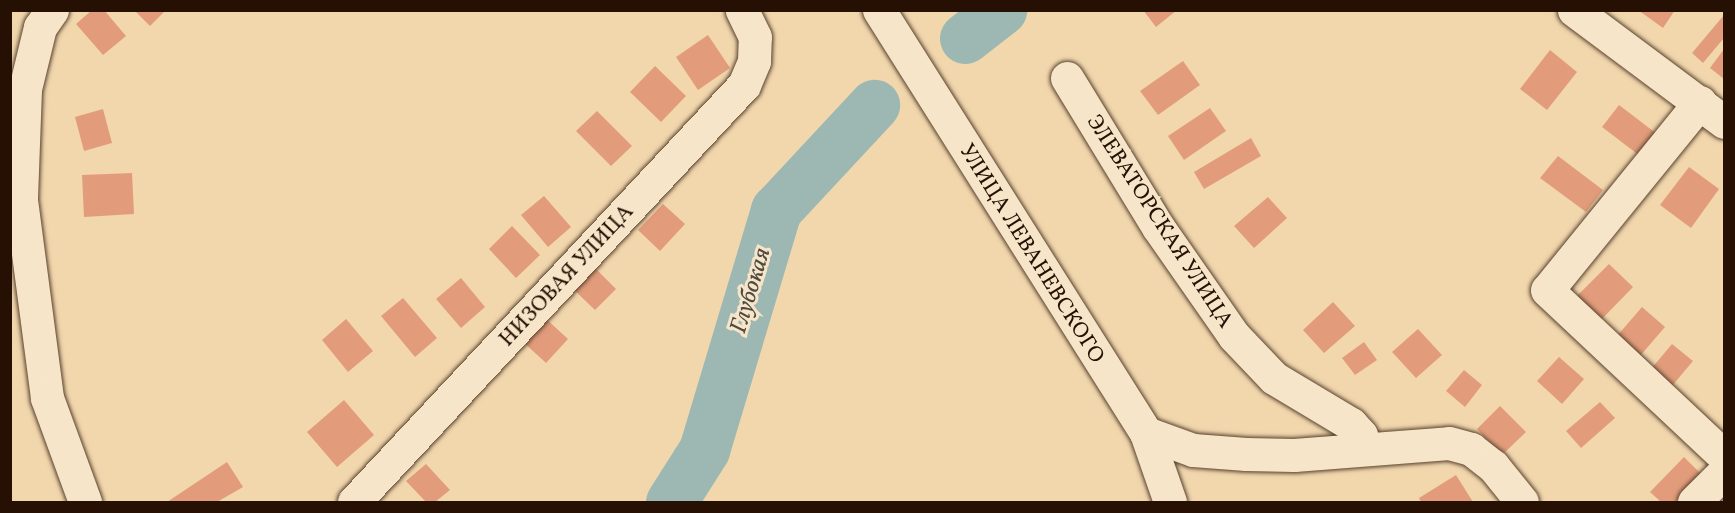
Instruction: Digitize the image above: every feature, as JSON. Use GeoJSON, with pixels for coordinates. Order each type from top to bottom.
{"type":"FeatureCollection","features":[{"type":"Feature","properties":{"kind":"street","name":"УЛИЦА ЛЕВАНЕВСКОГО"},"geometry":{"type":"LineString","coordinates":[[879,10],[1146,433],[1170,502]]}},
{"type":"Feature","properties":{"kind":"street"},"geometry":{"type":"LineString","coordinates":[[1574,10],[1712,112],[1547,290],[1725,456]]}},
{"type":"Feature","properties":{"kind":"street"},"geometry":{"type":"LineString","coordinates":[[46,19],[25,89],[21,200],[47,398],[85,502]]}},
{"type":"Feature","properties":{"kind":"street","name":"НИЗОВАЯ УЛИЦА"},"geometry":{"type":"LineString","coordinates":[[354,502],[744,85],[754,61],[749,24]]}},
{"type":"Feature","properties":{"kind":"street","name":"ЭЛЕВАТОРСКАЯ УЛИЦА"},"geometry":{"type":"LineString","coordinates":[[1067,78],[1158,227],[1234,336],[1274,378],[1351,424],[1361,435],[1364,448]]}},
{"type":"Feature","properties":{"kind":"street"},"geometry":{"type":"LineString","coordinates":[[1146,433],[1193,450],[1246,454],[1294,455],[1449,442],[1471,449],[1493,466],[1522,502]]}},
{"type":"Feature","properties":{"kind":"street"},"geometry":{"type":"LineString","coordinates":[[1694,502],[1725,472]]}},
{"type":"Feature","properties":{"kind":"building"},"geometry":{"type":"Polygon","coordinates":[[[92,10],[104,10],[126,36],[103,55],[76,24],[92,10]]]}},
{"type":"Feature","properties":{"kind":"building"},"geometry":{"type":"Polygon","coordinates":[[[134,10],[166,10],[150,26],[134,10]]]}},
{"type":"Feature","properties":{"kind":"building"},"geometry":{"type":"Polygon","coordinates":[[[1143,10],[1177,10],[1156,27],[1143,10]]]}},
{"type":"Feature","properties":{"kind":"building"},"geometry":{"type":"Polygon","coordinates":[[[1638,10],[1675,10],[1663,28],[1638,10]]]}},
{"type":"Feature","properties":{"kind":"building"},"geometry":{"type":"Polygon","coordinates":[[[1724,15],[1724,38],[1703,63],[1692,53],[1724,15]]]}},
{"type":"Feature","properties":{"kind":"building"},"geometry":{"type":"Polygon","coordinates":[[[708,35],[730,68],[698,90],[676,57],[708,35]]]}},
{"type":"Feature","properties":{"kind":"building"},"geometry":{"type":"Polygon","coordinates":[[[1724,49],[1724,79],[1710,68],[1724,49]]]}},
{"type":"Feature","properties":{"kind":"building"},"geometry":{"type":"Polygon","coordinates":[[[1550,50],[1577,72],[1547,110],[1520,89],[1550,50]]]}},
{"type":"Feature","properties":{"kind":"building"},"geometry":{"type":"Polygon","coordinates":[[[1183,61],[1200,85],[1158,115],[1140,91],[1183,61]]]}},
{"type":"Feature","properties":{"kind":"building"},"geometry":{"type":"Polygon","coordinates":[[[655,66],[686,96],[661,122],[630,92],[655,66]]]}},
{"type":"Feature","properties":{"kind":"building"},"geometry":{"type":"Polygon","coordinates":[[[1619,105],[1657,134],[1640,156],[1602,127],[1619,105]]]}},
{"type":"Feature","properties":{"kind":"building"},"geometry":{"type":"Polygon","coordinates":[[[1210,108],[1226,131],[1184,160],[1168,136],[1210,108]]]}},
{"type":"Feature","properties":{"kind":"building"},"geometry":{"type":"Polygon","coordinates":[[[103,109],[112,143],[84,151],[75,117],[103,109]]]}},
{"type":"Feature","properties":{"kind":"building"},"geometry":{"type":"Polygon","coordinates":[[[597,111],[632,146],[611,166],[576,131],[597,111]]]}},
{"type":"Feature","properties":{"kind":"building"},"geometry":{"type":"Polygon","coordinates":[[[1251,138],[1261,156],[1204,189],[1194,172],[1251,138]]]}},
{"type":"Feature","properties":{"kind":"building"},"geometry":{"type":"Polygon","coordinates":[[[1558,156],[1603,190],[1586,212],[1540,178],[1558,156]]]}},
{"type":"Feature","properties":{"kind":"building"},"geometry":{"type":"Polygon","coordinates":[[[1689,167],[1719,189],[1691,228],[1660,205],[1689,167]]]}},
{"type":"Feature","properties":{"kind":"building"},"geometry":{"type":"Polygon","coordinates":[[[132,173],[134,214],[84,217],[82,175],[132,173]]]}},
{"type":"Feature","properties":{"kind":"building"},"geometry":{"type":"Polygon","coordinates":[[[544,196],[571,227],[548,247],[521,215],[544,196]]]}},
{"type":"Feature","properties":{"kind":"building"},"geometry":{"type":"Polygon","coordinates":[[[1268,197],[1287,218],[1254,248],[1234,226],[1268,197]]]}},
{"type":"Feature","properties":{"kind":"building"},"geometry":{"type":"Polygon","coordinates":[[[663,204],[685,224],[660,251],[638,230],[663,204]]]}},
{"type":"Feature","properties":{"kind":"building"},"geometry":{"type":"Polygon","coordinates":[[[512,226],[540,255],[516,278],[489,249],[512,226]]]}},
{"type":"Feature","properties":{"kind":"building"},"geometry":{"type":"Polygon","coordinates":[[[591,264],[616,289],[595,310],[570,286],[591,264]]]}},
{"type":"Feature","properties":{"kind":"building"},"geometry":{"type":"Polygon","coordinates":[[[1609,264],[1633,287],[1599,322],[1575,298],[1609,264]]]}},
{"type":"Feature","properties":{"kind":"building"},"geometry":{"type":"Polygon","coordinates":[[[461,278],[485,307],[461,328],[436,299],[461,278]]]}},
{"type":"Feature","properties":{"kind":"building"},"geometry":{"type":"Polygon","coordinates":[[[403,298],[437,338],[415,357],[381,316],[403,298]]]}},
{"type":"Feature","properties":{"kind":"building"},"geometry":{"type":"Polygon","coordinates":[[[1333,302],[1355,326],[1324,353],[1303,330],[1333,302]]]}},
{"type":"Feature","properties":{"kind":"building"},"geometry":{"type":"Polygon","coordinates":[[[1642,307],[1665,327],[1640,356],[1617,336],[1642,307]]]}},
{"type":"Feature","properties":{"kind":"building"},"geometry":{"type":"Polygon","coordinates":[[[544,317],[568,339],[546,363],[522,341],[544,317]]]}},
{"type":"Feature","properties":{"kind":"building"},"geometry":{"type":"Polygon","coordinates":[[[346,319],[373,351],[348,372],[322,340],[346,319]]]}},
{"type":"Feature","properties":{"kind":"building"},"geometry":{"type":"Polygon","coordinates":[[[1418,329],[1442,355],[1416,378],[1392,352],[1418,329]]]}},
{"type":"Feature","properties":{"kind":"building"},"geometry":{"type":"Polygon","coordinates":[[[1364,342],[1377,360],[1355,375],[1342,358],[1364,342]]]}},
{"type":"Feature","properties":{"kind":"building"},"geometry":{"type":"Polygon","coordinates":[[[1672,344],[1693,361],[1672,386],[1651,369],[1672,344]]]}},
{"type":"Feature","properties":{"kind":"building"},"geometry":{"type":"Polygon","coordinates":[[[1559,357],[1584,379],[1562,404],[1537,381],[1559,357]]]}},
{"type":"Feature","properties":{"kind":"building"},"geometry":{"type":"Polygon","coordinates":[[[1464,370],[1482,385],[1465,407],[1446,391],[1464,370]]]}},
{"type":"Feature","properties":{"kind":"building"},"geometry":{"type":"Polygon","coordinates":[[[344,400],[374,435],[337,467],[307,432],[344,400]]]}},
{"type":"Feature","properties":{"kind":"building"},"geometry":{"type":"Polygon","coordinates":[[[1600,402],[1615,418],[1581,448],[1566,431],[1600,402]]]}},
{"type":"Feature","properties":{"kind":"building"},"geometry":{"type":"Polygon","coordinates":[[[1500,406],[1526,432],[1502,455],[1477,429],[1500,406]]]}},
{"type":"Feature","properties":{"kind":"building"},"geometry":{"type":"Polygon","coordinates":[[[1684,457],[1702,475],[1675,502],[1661,502],[1650,492],[1684,457]]]}},
{"type":"Feature","properties":{"kind":"building"},"geometry":{"type":"Polygon","coordinates":[[[227,462],[243,487],[217,502],[167,502],[227,462]]]}},
{"type":"Feature","properties":{"kind":"building"},"geometry":{"type":"Polygon","coordinates":[[[426,464],[450,490],[435,502],[426,502],[406,481],[426,464]]]}},
{"type":"Feature","properties":{"kind":"building"},"geometry":{"type":"Polygon","coordinates":[[[1456,475],[1473,502],[1421,502],[1419,498],[1456,475]]]}},
{"type":"Feature","properties":{"kind":"waterway","name":"Глубокая"},"geometry":{"type":"LineString","coordinates":[[965,38],[1001,10]]}},
{"type":"Feature","properties":{"kind":"waterway","name":"Глубокая"},"geometry":{"type":"LineString","coordinates":[[671,502],[704,450],[776,210],[874,105]]}}]}
